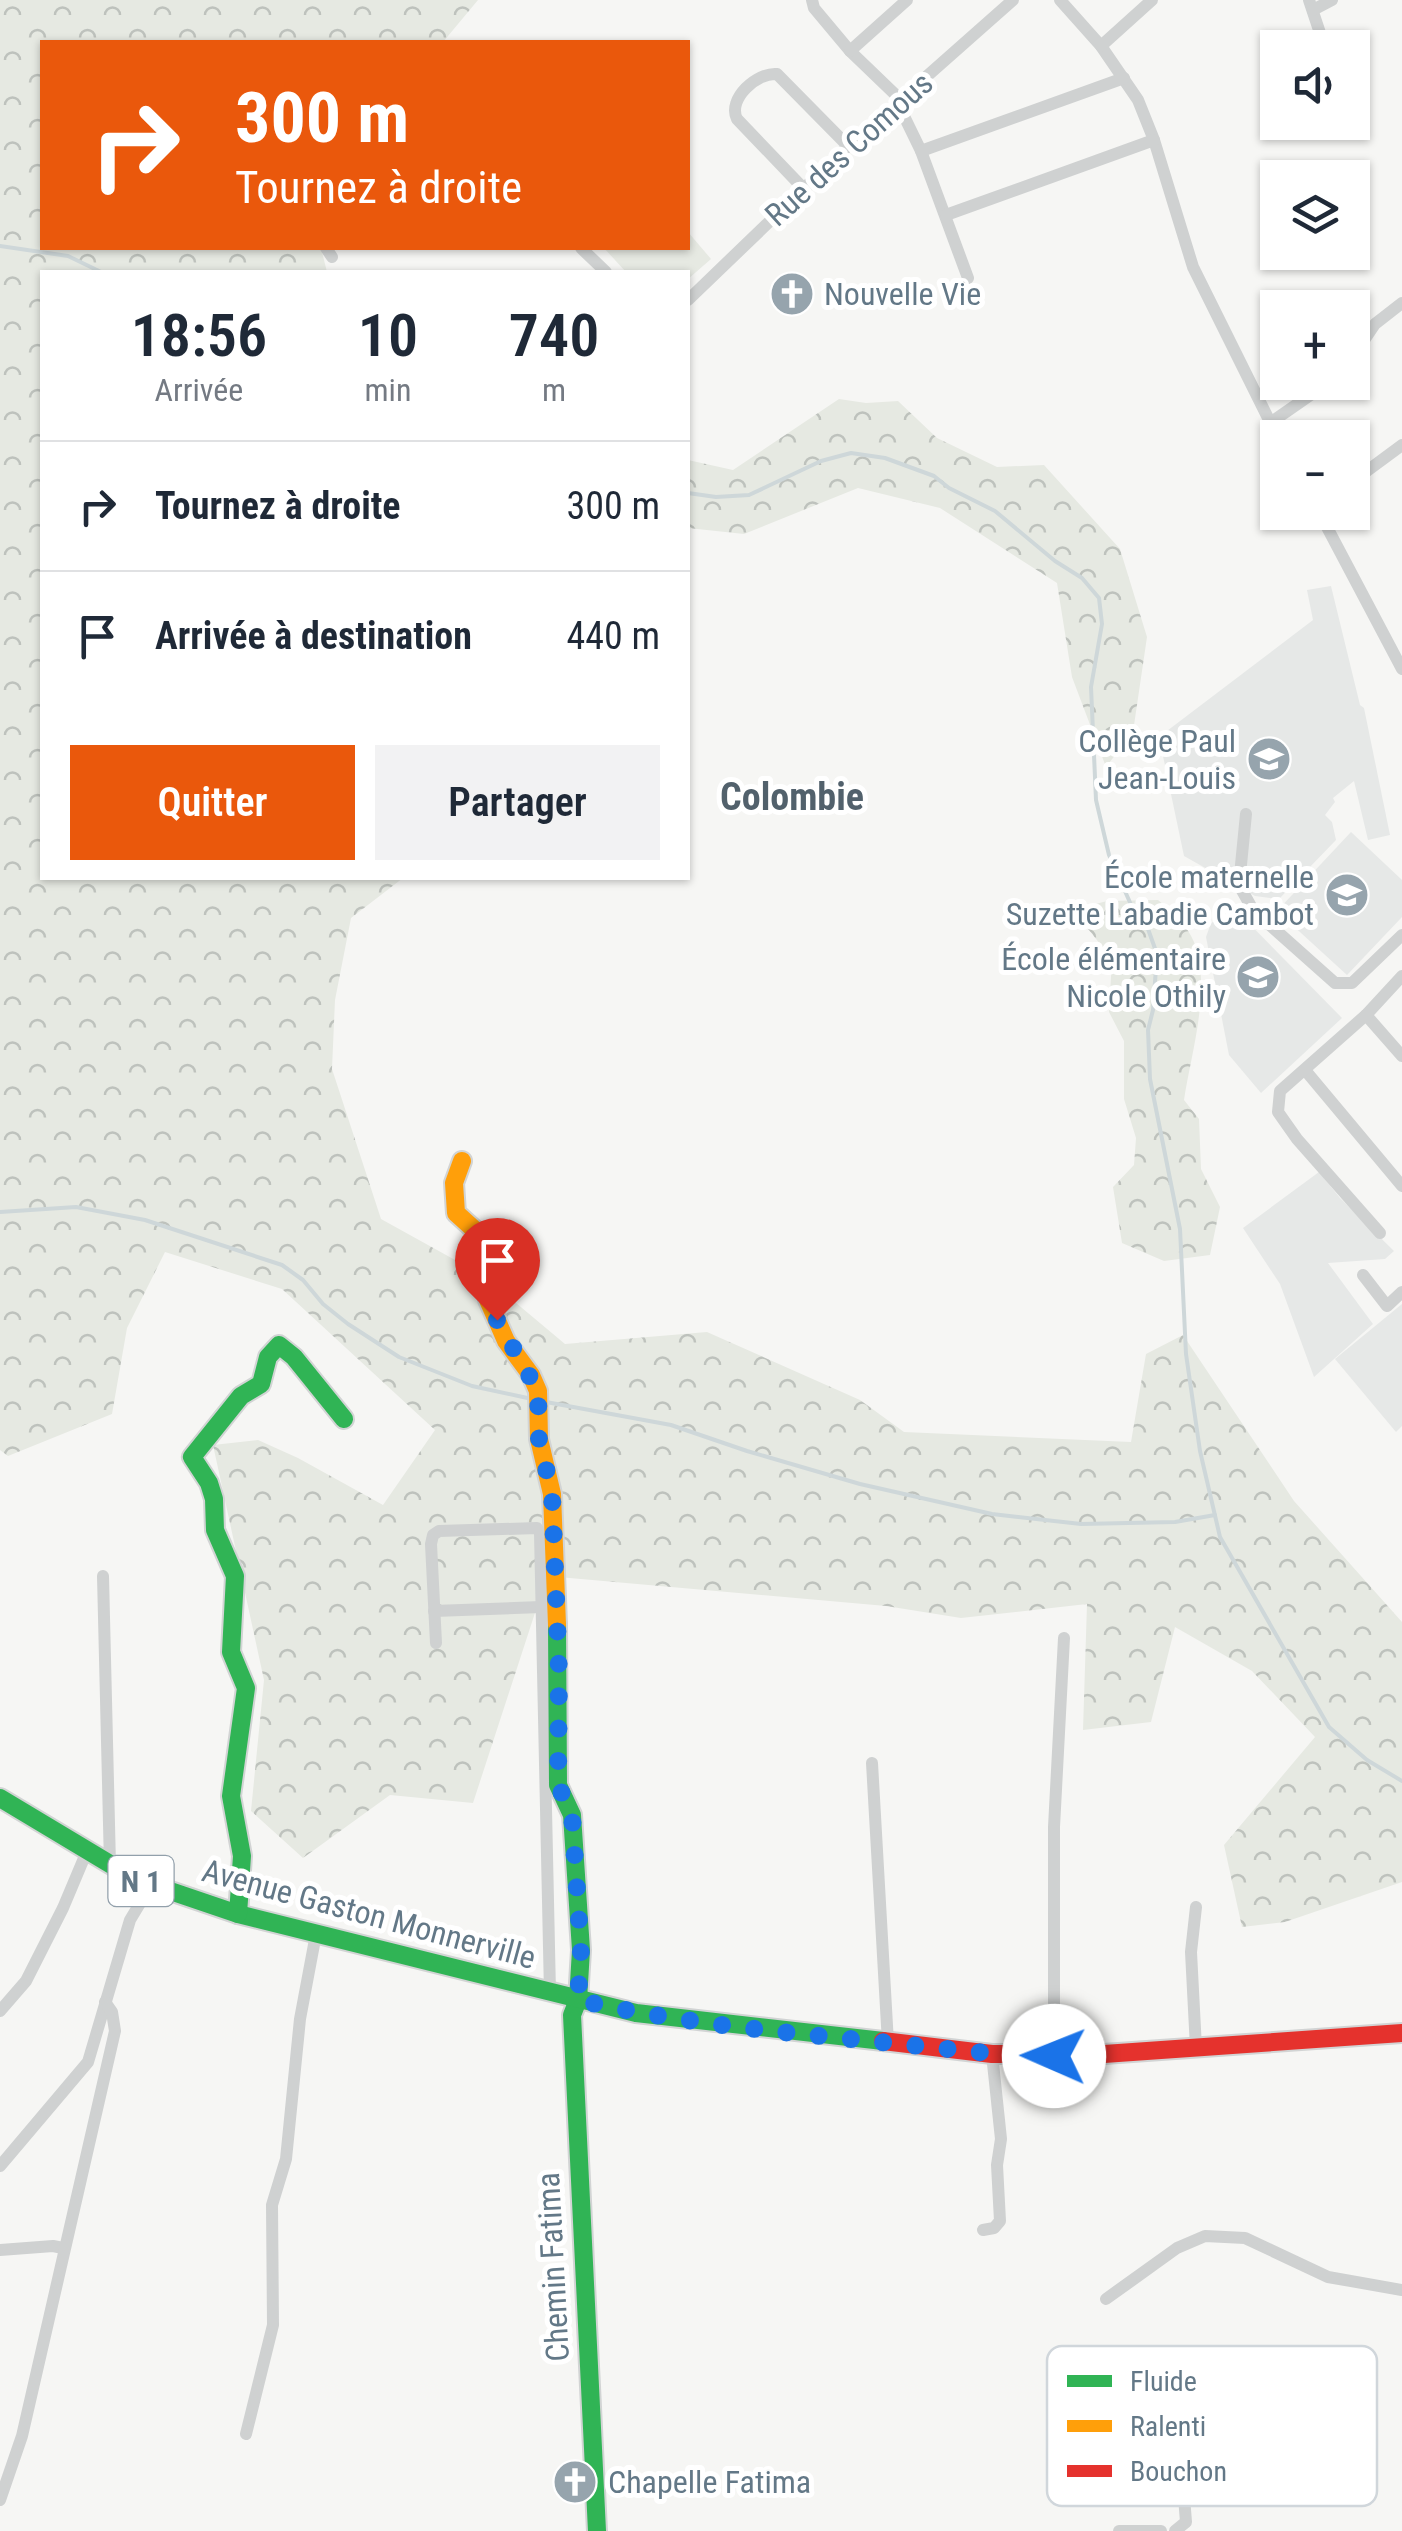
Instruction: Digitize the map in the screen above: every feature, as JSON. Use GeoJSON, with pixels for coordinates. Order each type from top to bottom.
{"type":"FeatureCollection","features":[{"type":"Feature","properties":{"kind":"street"},"geometry":{"type":"LineString","coordinates":[[812,0],[814,8],[850,51],[902,101],[903,114],[921,151],[968,278]]}},
{"type":"Feature","properties":{"kind":"street"},"geometry":{"type":"LineString","coordinates":[[850,51],[907,0]]}},
{"type":"Feature","properties":{"kind":"street","name":"Rue des Comous"},"geometry":{"type":"LineString","coordinates":[[690,298],[848,146],[1013,0]]}},
{"type":"Feature","properties":{"kind":"street"},"geometry":{"type":"LineString","coordinates":[[1060,0],[1101,46],[1138,100],[1193,267],[1269,420]]}},
{"type":"Feature","properties":{"kind":"street"},"geometry":{"type":"LineString","coordinates":[[1101,46],[1152,0]]}},
{"type":"Feature","properties":{"kind":"street"},"geometry":{"type":"LineString","coordinates":[[1319,30],[1311,5],[1332,0]]}},
{"type":"Feature","properties":{"kind":"street"},"geometry":{"type":"LineString","coordinates":[[803,188],[737,119],[733,112],[735,100],[764,74],[774,73],[784,78],[848,146]]}},
{"type":"Feature","properties":{"kind":"street"},"geometry":{"type":"LineString","coordinates":[[921,151],[1124,78]]}},
{"type":"Feature","properties":{"kind":"street"},"geometry":{"type":"LineString","coordinates":[[946,216],[1154,140]]}},
{"type":"Feature","properties":{"kind":"street"},"geometry":{"type":"LineString","coordinates":[[582,250],[604,270]]}},
{"type":"Feature","properties":{"kind":"street"},"geometry":{"type":"LineString","coordinates":[[1370,331],[1402,302]]}},
{"type":"Feature","properties":{"kind":"street"},"geometry":{"type":"LineString","coordinates":[[1274,420],[1303,400]]}},
{"type":"Feature","properties":{"kind":"street"},"geometry":{"type":"LineString","coordinates":[[1370,469],[1402,446]]}},
{"type":"Feature","properties":{"kind":"street"},"geometry":{"type":"LineString","coordinates":[[1329,530],[1402,669]]}},
{"type":"Feature","properties":{"kind":"street"},"geometry":{"type":"LineString","coordinates":[[1246,814],[1239,885],[1253,910],[1334,983],[1352,983],[1402,936]]}},
{"type":"Feature","properties":{"kind":"street"},"geometry":{"type":"LineString","coordinates":[[1380,1233],[1278,1112],[1280,1091],[1366,1015],[1402,976]]}},
{"type":"Feature","properties":{"kind":"street"},"geometry":{"type":"LineString","coordinates":[[1366,1015],[1402,1056]]}},
{"type":"Feature","properties":{"kind":"street"},"geometry":{"type":"LineString","coordinates":[[1304,1070],[1402,1186]]}},
{"type":"Feature","properties":{"kind":"street","name":"Chemin Fatima"},"geometry":{"type":"LineString","coordinates":[[462,1161],[454,1183],[456,1213],[477,1232],[485,1249],[488,1300],[506,1341],[538,1391],[539,1439],[552,1494],[559,1672],[558,1785],[572,1815],[581,1950],[578,2000],[572,2015],[573,2052],[597,2531]]}},
{"type":"Feature","properties":{"kind":"street"},"geometry":{"type":"LineString","coordinates":[[1362,1275],[1386,1306],[1402,1292]]}},
{"type":"Feature","properties":{"kind":"street"},"geometry":{"type":"LineString","coordinates":[[238,1914],[242,1856],[231,1796],[246,1688],[231,1652],[235,1576],[215,1530],[214,1498],[209,1483],[192,1457],[241,1396],[261,1384],[268,1357],[279,1345],[294,1357],[344,1418]]}},
{"type":"Feature","properties":{"kind":"street"},"geometry":{"type":"LineString","coordinates":[[436,1644],[430,1544],[433,1536],[440,1530],[537,1528],[550,1993]]}},
{"type":"Feature","properties":{"kind":"street"},"geometry":{"type":"LineString","coordinates":[[103,1576],[110,1865]]}},
{"type":"Feature","properties":{"kind":"street"},"geometry":{"type":"LineString","coordinates":[[434,1611],[541,1608]]}},
{"type":"Feature","properties":{"kind":"street"},"geometry":{"type":"LineString","coordinates":[[1054,2056],[1054,1828],[1064,1638]]}},
{"type":"Feature","properties":{"kind":"street"},"geometry":{"type":"LineString","coordinates":[[872,1764],[888,2043]]}},
{"type":"Feature","properties":{"kind":"street","name":"Avenue Gaston Monnerville"},"geometry":{"type":"LineString","coordinates":[[3,1805],[152,1885],[238,1914],[640,2013],[992,2054],[1054,2056],[1402,2033]]}},
{"type":"Feature","properties":{"kind":"street"},"geometry":{"type":"LineString","coordinates":[[0,2011],[26,1981],[87,1851]]}},
{"type":"Feature","properties":{"kind":"street"},"geometry":{"type":"LineString","coordinates":[[0,2166],[88,2062],[130,1920],[152,1885]]}},
{"type":"Feature","properties":{"kind":"street"},"geometry":{"type":"LineString","coordinates":[[1196,1906],[1190,1952],[1196,2048]]}},
{"type":"Feature","properties":{"kind":"street"},"geometry":{"type":"LineString","coordinates":[[246,2434],[273,2325],[272,2205],[286,2159],[300,2019],[316,1934]]}},
{"type":"Feature","properties":{"kind":"street"},"geometry":{"type":"LineString","coordinates":[[0,2500],[22,2436],[115,2030],[112,2012],[105,2002]]}},
{"type":"Feature","properties":{"kind":"street"},"geometry":{"type":"LineString","coordinates":[[982,2230],[994,2228],[1000,2221],[996,2165],[1001,2139],[992,2054]]}},
{"type":"Feature","properties":{"kind":"street"},"geometry":{"type":"LineString","coordinates":[[1106,2299],[1177,2248],[1205,2236],[1245,2238],[1328,2277],[1402,2290]]}},
{"type":"Feature","properties":{"kind":"street"},"geometry":{"type":"LineString","coordinates":[[0,2250],[63,2248]]}},
{"type":"Feature","properties":{"kind":"street"},"geometry":{"type":"LineString","coordinates":[[1175,2531],[1186,2522],[1185,2506]]}},
{"type":"Feature","properties":{"kind":"street"},"geometry":{"type":"LineString","coordinates":[[1120,2531],[1161,2531]]}},
{"type":"Feature","properties":{"kind":"shaded area","name":"Collège Paul Jean-Louis"},"geometry":{"type":"Polygon","coordinates":[[[1331,586],[1360,705],[1364,708],[1390,835],[1368,840],[1354,781],[1333,798],[1335,802],[1325,815],[1332,822],[1336,840],[1279,899],[1255,896],[1184,856],[1159,737],[1313,620],[1307,590],[1331,586]]]}},
{"type":"Feature","properties":{"kind":"shaded area","name":"École maternelle Suzette Labadie Cambot"},"geometry":{"type":"Polygon","coordinates":[[[1351,832],[1402,880],[1402,917],[1347,975],[1277,911],[1351,832]]]}},
{"type":"Feature","properties":{"kind":"shaded area","name":"École élémentaire Nicole Othily"},"geometry":{"type":"Polygon","coordinates":[[[1236,910],[1342,1018],[1261,1093],[1229,1055],[1206,937],[1211,923],[1236,910]]]}},
{"type":"Feature","properties":{"kind":"shaded area"},"geometry":{"type":"Polygon","coordinates":[[[1319,1172],[1394,1251],[1385,1259],[1328,1263],[1373,1324],[1314,1377],[1280,1284],[1243,1228],[1319,1172]]]}},
{"type":"Feature","properties":{"kind":"shaded area"},"geometry":{"type":"Polygon","coordinates":[[[1402,1304],[1402,1426],[1396,1432],[1335,1359],[1402,1304]]]}},
{"type":"Feature","properties":{"kind":"green space"},"geometry":{"type":"Polygon","coordinates":[[[0,0],[478,0],[445,40],[40,40],[40,250],[322,250],[326,270],[40,270],[40,880],[400,880],[351,918],[335,1000],[332,1069],[381,1219],[484,1276],[565,1344],[707,1332],[860,1400],[904,1432],[1131,1442],[1146,1354],[1183,1335],[1294,1501],[1402,1622],[1402,1882],[1285,1922],[1242,1927],[1224,1845],[1315,1737],[1252,1671],[1175,1627],[1151,1722],[1083,1730],[1087,1604],[961,1618],[886,1606],[547,1576],[473,1803],[390,1795],[303,1858],[251,1811],[264,1680],[213,1445],[258,1440],[383,1505],[435,1430],[282,1289],[165,1252],[127,1328],[112,1414],[8,1456],[0,1450],[0,0]]]}},
{"type":"Feature","properties":{"kind":"green space"},"geometry":{"type":"Polygon","coordinates":[[[690,234],[711,259],[690,277],[690,270],[624,270],[606,250],[690,250],[690,234]]]}},
{"type":"Feature","properties":{"kind":"green space"},"geometry":{"type":"Polygon","coordinates":[[[839,399],[866,403],[898,401],[937,438],[997,467],[1044,465],[1120,549],[1147,637],[1133,732],[1106,767],[1072,677],[1057,583],[940,508],[858,488],[744,534],[690,528],[690,460],[733,470],[839,399]]]}},
{"type":"Feature","properties":{"kind":"green space"},"geometry":{"type":"Polygon","coordinates":[[[1158,900],[1187,930],[1199,960],[1201,1000],[1184,1100],[1199,1119],[1201,1169],[1220,1207],[1210,1255],[1164,1261],[1122,1243],[1113,1187],[1134,1165],[1136,1138],[1124,1099],[1124,1041],[1109,1012],[1112,959],[1073,910],[1107,901],[1158,900]]]}},
{"type":"Feature","properties":{"kind":"waterway"},"geometry":{"type":"LineString","coordinates":[[0,246],[68,256],[97,270]]}},
{"type":"Feature","properties":{"kind":"waterway"},"geometry":{"type":"LineString","coordinates":[[690,493],[749,495],[821,461],[851,453],[885,458],[934,476],[995,511],[1055,561],[1082,578],[1099,598],[1102,624],[1091,687],[1096,800],[1109,855],[1157,954],[1148,1030],[1150,1079],[1180,1229],[1186,1354],[1200,1451],[1220,1537],[1329,1727],[1367,1760],[1402,1781]]}},
{"type":"Feature","properties":{"kind":"waterway"},"geometry":{"type":"LineString","coordinates":[[0,1212],[76,1207],[145,1220],[282,1265],[348,1324],[399,1357],[472,1386],[532,1399]]}},
{"type":"Feature","properties":{"kind":"waterway"},"geometry":{"type":"LineString","coordinates":[[546,1402],[671,1425],[860,1484],[992,1514],[1081,1524],[1175,1522],[1215,1515]]}},
{"type":"Feature","properties":{"kind":"traffic: fast"},"geometry":{"type":"LineString","coordinates":[[238,1914],[242,1856],[231,1796],[246,1688],[231,1652],[235,1576],[215,1530],[209,1483],[192,1457],[241,1396],[261,1384],[268,1357],[279,1345],[294,1357],[344,1419]]}},
{"type":"Feature","properties":{"kind":"traffic: fast"},"geometry":{"type":"LineString","coordinates":[[557,1625],[558,1785],[572,1815],[581,1950],[578,2000],[572,2015],[597,2531]]}},
{"type":"Feature","properties":{"kind":"traffic: fast"},"geometry":{"type":"LineString","coordinates":[[0,1798],[135,1879],[238,1914],[636,2013],[883,2041]]}},
{"type":"Feature","properties":{"kind":"traffic: slow"},"geometry":{"type":"LineString","coordinates":[[462,1161],[454,1183],[456,1213],[477,1232],[485,1249],[488,1300],[506,1341],[538,1391],[539,1439],[552,1494],[557,1625]]}},
{"type":"Feature","properties":{"kind":"traffic: jam"},"geometry":{"type":"LineString","coordinates":[[883,2041],[992,2054],[1104,2054],[1402,2033]]}},
{"type":"Feature","properties":{"kind":"place","name":"Nouvelle Vie"},"geometry":{"type":"Point","coordinates":[792,294]}},
{"type":"Feature","properties":{"kind":"place","name":"Collège Paul Jean-Louis"},"geometry":{"type":"Point","coordinates":[1269,759]}},
{"type":"Feature","properties":{"kind":"place","name":"École maternelle Suzette Labadie Cambot"},"geometry":{"type":"Point","coordinates":[1347,895]}},
{"type":"Feature","properties":{"kind":"place","name":"École élémentaire Nicole Othily"},"geometry":{"type":"Point","coordinates":[1258,977]}},
{"type":"Feature","properties":{"kind":"place","name":"Chapelle Fatima"},"geometry":{"type":"Point","coordinates":[575,2482]}},
{"type":"Feature","properties":{"kind":"district","name":"Colombie"},"geometry":{"type":"Point","coordinates":[792,797]}},
{"type":"Feature","properties":{"kind":"route"},"geometry":{"type":"LineString","coordinates":[[497,1320],[538,1391],[539,1439],[552,1494],[559,1672],[558,1785],[572,1815],[581,1950],[578,2000],[640,2013],[833,2037],[992,2054],[1054,2056]]}}]}
